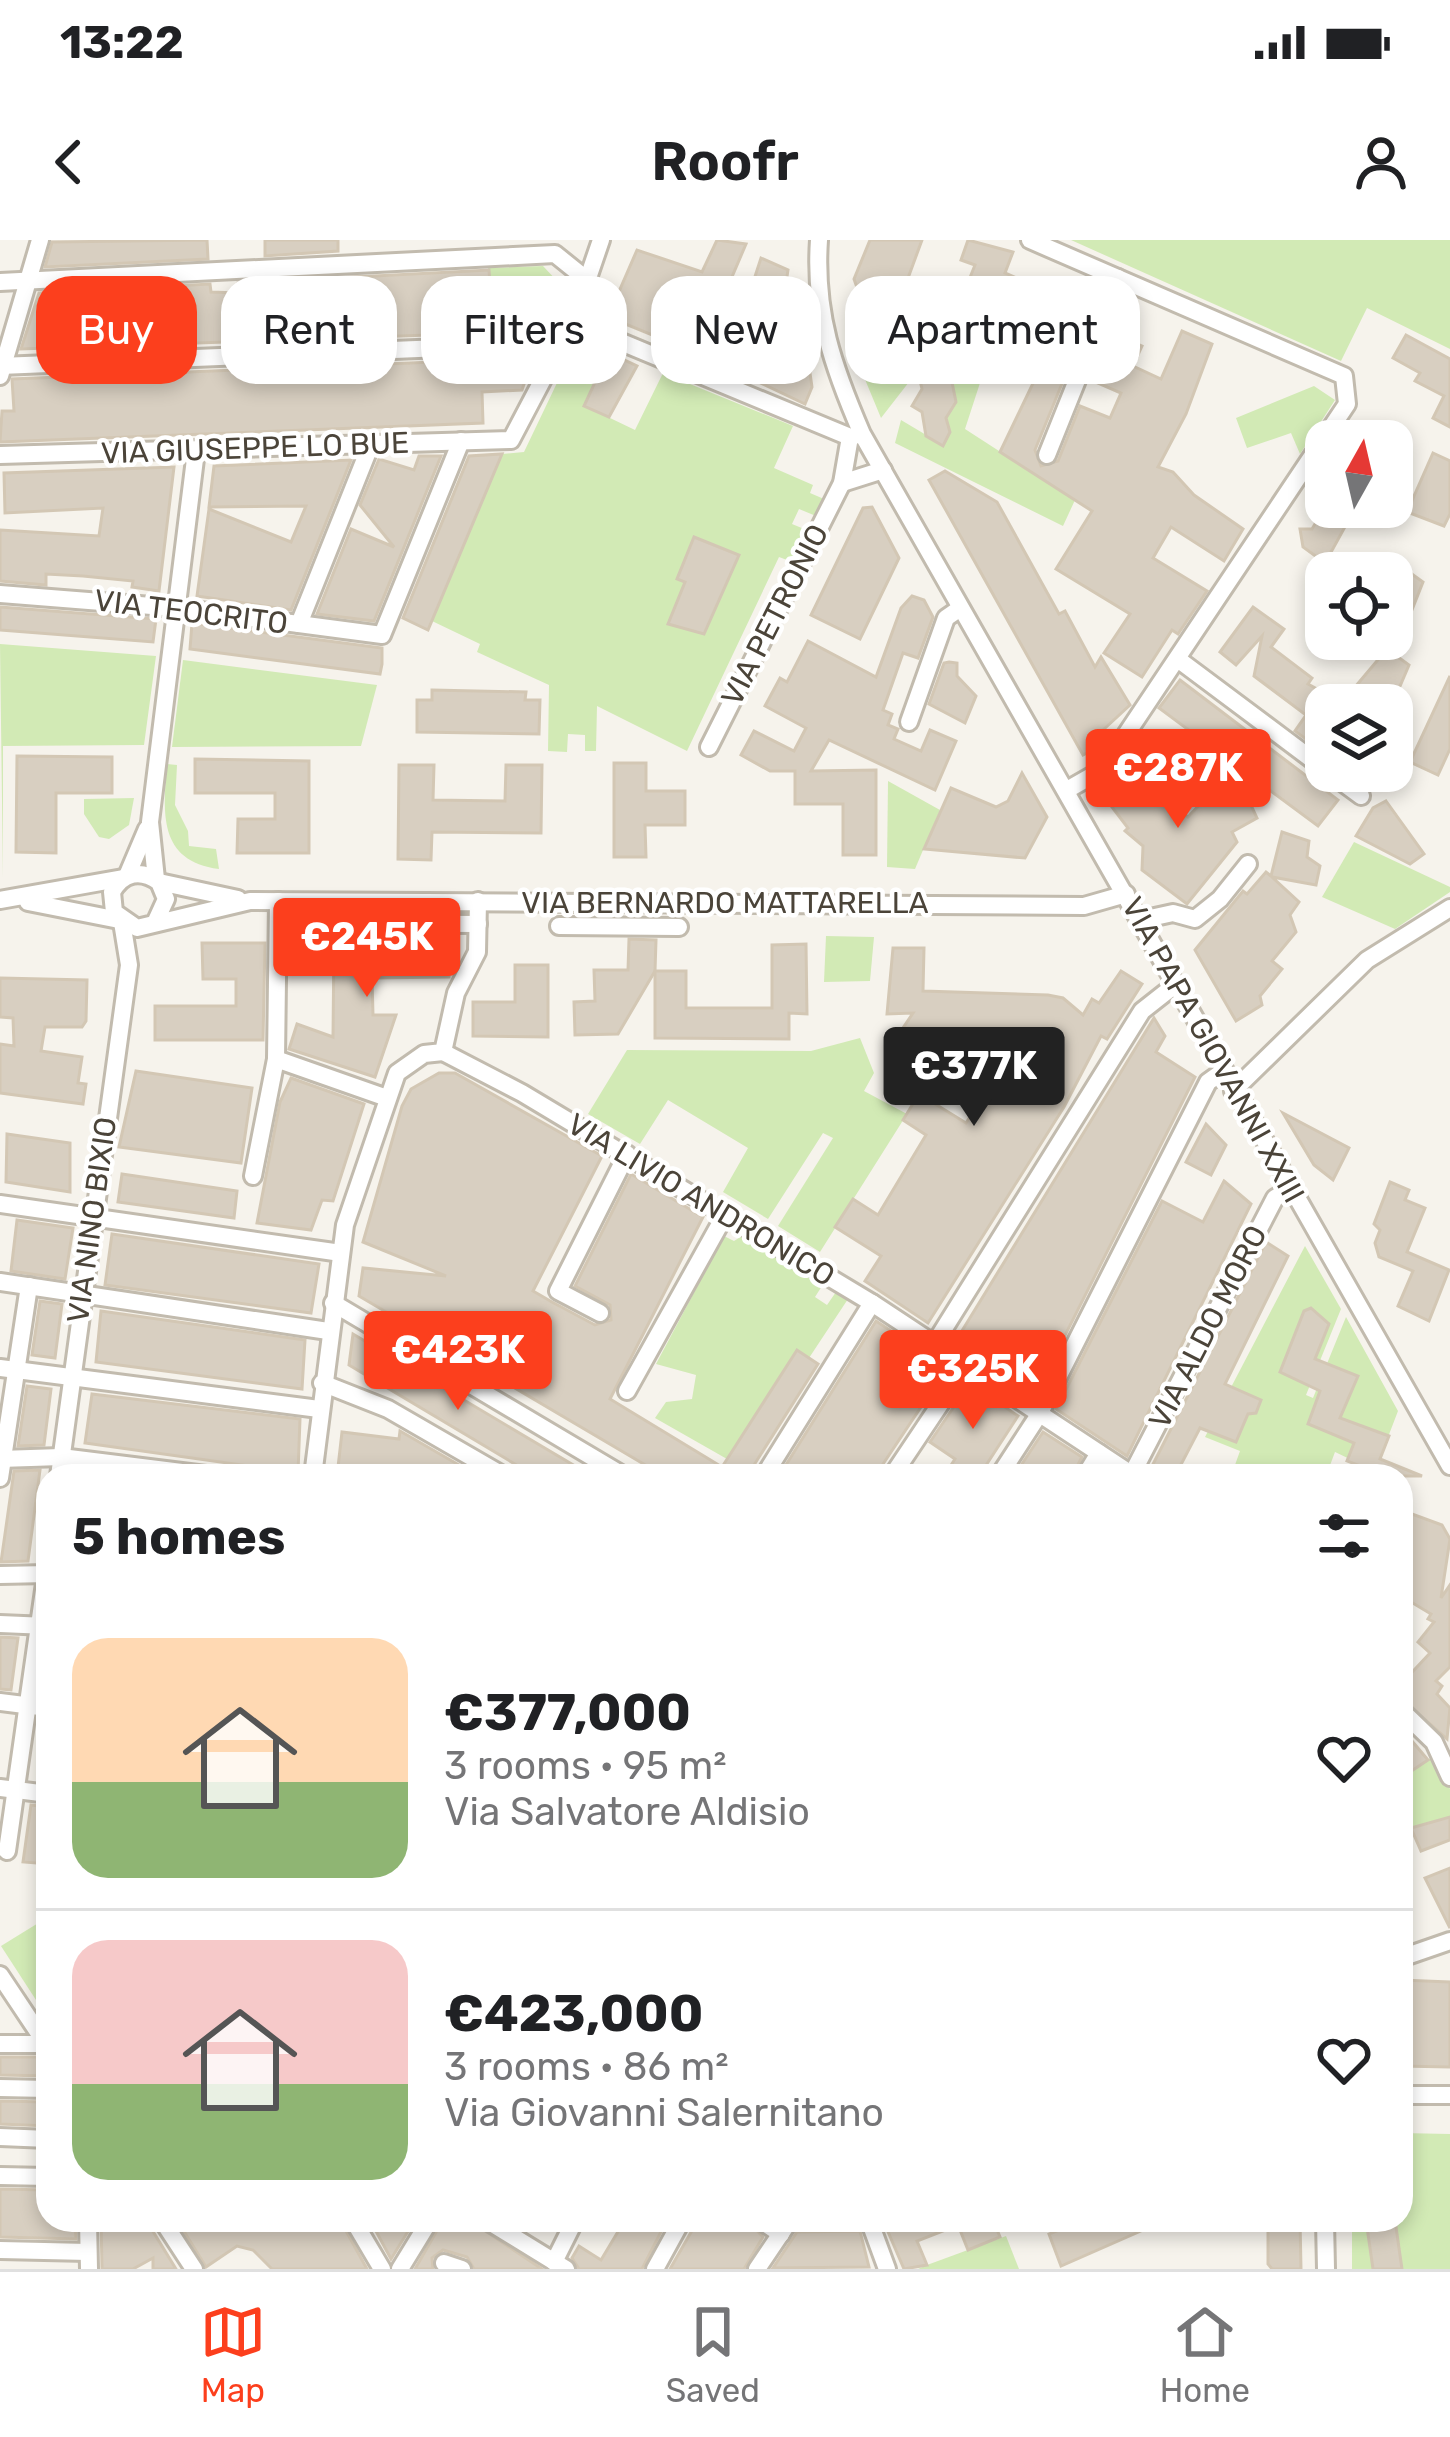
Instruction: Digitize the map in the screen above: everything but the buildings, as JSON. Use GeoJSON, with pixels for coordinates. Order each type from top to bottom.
{"type":"FeatureCollection","features":[{"type":"Feature","properties":{"kind":"street"},"geometry":{"type":"LineString","coordinates":[[40,240],[1,370],[421,351]]}},
{"type":"Feature","properties":{"kind":"street"},"geometry":{"type":"LineString","coordinates":[[587,276],[601,240]]}},
{"type":"Feature","properties":{"kind":"street","name":"VIA PAPA GIOVANNI XXIII"},"geometry":{"type":"LineString","coordinates":[[819,240],[818,305],[827,353],[874,472],[1067,790],[1222,1072],[1450,1466]]}},
{"type":"Feature","properties":{"kind":"street"},"geometry":{"type":"LineString","coordinates":[[1030,240],[1113,276]]}},
{"type":"Feature","properties":{"kind":"street"},"geometry":{"type":"LineString","coordinates":[[0,282],[555,254],[582,276]]}},
{"type":"Feature","properties":{"kind":"street"},"geometry":{"type":"LineString","coordinates":[[1067,790],[1095,773],[1179,660],[1347,404],[1345,376],[1140,287]]}},
{"type":"Feature","properties":{"kind":"street"},"geometry":{"type":"LineString","coordinates":[[627,344],[856,435]]}},
{"type":"Feature","properties":{"kind":"street","name":"VIA GIUSEPPE LO BUE"},"geometry":{"type":"LineString","coordinates":[[0,455],[511,440],[541,384]]}},
{"type":"Feature","properties":{"kind":"street"},"geometry":{"type":"LineString","coordinates":[[1046,455],[1075,384]]}},
{"type":"Feature","properties":{"kind":"street","name":"VIA PETRONIO"},"geometry":{"type":"LineString","coordinates":[[709,748],[842,483],[856,435]]}},
{"type":"Feature","properties":{"kind":"street","name":"VIA TEOCRITO"},"geometry":{"type":"LineString","coordinates":[[0,594],[178,608],[382,635],[461,441]]}},
{"type":"Feature","properties":{"kind":"street"},"geometry":{"type":"LineString","coordinates":[[299,624],[371,444]]}},
{"type":"Feature","properties":{"kind":"street"},"geometry":{"type":"LineString","coordinates":[[129,965],[166,898],[158,880],[150,822],[196,451]]}},
{"type":"Feature","properties":{"kind":"street"},"geometry":{"type":"LineString","coordinates":[[842,483],[874,472]]}},
{"type":"Feature","properties":{"kind":"street"},"geometry":{"type":"LineString","coordinates":[[909,722],[946,618],[959,609]]}},
{"type":"Feature","properties":{"kind":"street"},"geometry":{"type":"LineString","coordinates":[[1179,660],[1305,754]]}},
{"type":"Feature","properties":{"kind":"street"},"geometry":{"type":"LineString","coordinates":[[1355,792],[1360,796]]}},
{"type":"Feature","properties":{"kind":"street"},"geometry":{"type":"LineString","coordinates":[[129,965],[112,892],[125,876],[150,822]]}},
{"type":"Feature","properties":{"kind":"street"},"geometry":{"type":"LineString","coordinates":[[1141,920],[1173,913],[1195,919],[1220,899],[1248,864]]}},
{"type":"Feature","properties":{"kind":"street"},"geometry":{"type":"LineString","coordinates":[[8,900],[125,876],[250,901]]}},
{"type":"Feature","properties":{"kind":"street","name":"VIA BERNARDO MATTARELLA"},"geometry":{"type":"LineString","coordinates":[[250,901],[1084,906],[1126,894]]}},
{"type":"Feature","properties":{"kind":"street"},"geometry":{"type":"LineString","coordinates":[[8,900],[137,928],[250,901]]}},
{"type":"Feature","properties":{"kind":"street"},"geometry":{"type":"LineString","coordinates":[[253,1176],[276,1060],[278,901]]}},
{"type":"Feature","properties":{"kind":"street"},"geometry":{"type":"LineString","coordinates":[[314,1464],[340,1253],[397,1073],[424,1054],[443,1052],[456,993],[473,965],[478,901]]}},
{"type":"Feature","properties":{"kind":"street"},"geometry":{"type":"LineString","coordinates":[[1233,1091],[1367,960],[1450,908]]}},
{"type":"Feature","properties":{"kind":"street"},"geometry":{"type":"LineString","coordinates":[[278,922],[478,924]]}},
{"type":"Feature","properties":{"kind":"street"},"geometry":{"type":"LineString","coordinates":[[559,926],[679,927]]}},
{"type":"Feature","properties":{"kind":"street","name":"VIA NINO BIXIO"},"geometry":{"type":"LineString","coordinates":[[60,1464],[129,965]]}},
{"type":"Feature","properties":{"kind":"street"},"geometry":{"type":"LineString","coordinates":[[935,1343],[1142,1011],[1175,985]]}},
{"type":"Feature","properties":{"kind":"street","name":"VIA LIVIO ANDRONICO"},"geometry":{"type":"LineString","coordinates":[[443,1052],[627,1154],[872,1303],[1116,1464]]}},
{"type":"Feature","properties":{"kind":"street"},"geometry":{"type":"LineString","coordinates":[[276,1060],[388,1098]]}},
{"type":"Feature","properties":{"kind":"street"},"geometry":{"type":"LineString","coordinates":[[1007,1464],[1040,1413],[1208,1082],[1222,1072]]}},
{"type":"Feature","properties":{"kind":"street"},"geometry":{"type":"LineString","coordinates":[[600,1313],[558,1291],[627,1154]]}},
{"type":"Feature","properties":{"kind":"street","name":"VIA ALDO MORO"},"geometry":{"type":"LineString","coordinates":[[1139,1464],[1275,1198],[1291,1189]]}},
{"type":"Feature","properties":{"kind":"street"},"geometry":{"type":"LineString","coordinates":[[0,1204],[340,1253]]}},
{"type":"Feature","properties":{"kind":"street"},"geometry":{"type":"LineString","coordinates":[[627,1391],[725,1215]]}},
{"type":"Feature","properties":{"kind":"street"},"geometry":{"type":"LineString","coordinates":[[0,1282],[328,1331]]}},
{"type":"Feature","properties":{"kind":"street"},"geometry":{"type":"LineString","coordinates":[[0,1478],[8,1369],[28,1286]]}},
{"type":"Feature","properties":{"kind":"street"},"geometry":{"type":"LineString","coordinates":[[771,1464],[872,1303]]}},
{"type":"Feature","properties":{"kind":"street"},"geometry":{"type":"LineString","coordinates":[[333,1304],[604,1464]]}},
{"type":"Feature","properties":{"kind":"street"},"geometry":{"type":"LineString","coordinates":[[900,1464],[967,1364]]}},
{"type":"Feature","properties":{"kind":"street"},"geometry":{"type":"LineString","coordinates":[[8,1369],[319,1409]]}},
{"type":"Feature","properties":{"kind":"street"},"geometry":{"type":"LineString","coordinates":[[322,1383],[388,1409],[483,1464]]}},
{"type":"Feature","properties":{"kind":"street"},"geometry":{"type":"LineString","coordinates":[[1093,1464],[1100,1453]]}},
{"type":"Feature","properties":{"kind":"street"},"geometry":{"type":"LineString","coordinates":[[1,1459],[43,1464]]}},
{"type":"Feature","properties":{"kind":"street"},"geometry":{"type":"LineString","coordinates":[[0,1575],[36,1574]]}},
{"type":"Feature","properties":{"kind":"street"},"geometry":{"type":"LineString","coordinates":[[0,1624],[36,1626]]}},
{"type":"Feature","properties":{"kind":"street"},"geometry":{"type":"LineString","coordinates":[[7,1851],[8,1789],[36,1666]]}},
{"type":"Feature","properties":{"kind":"street"},"geometry":{"type":"LineString","coordinates":[[0,1702],[36,1707]]}},
{"type":"Feature","properties":{"kind":"street"},"geometry":{"type":"LineString","coordinates":[[1413,1722],[1434,1742],[1450,1777]]}},
{"type":"Feature","properties":{"kind":"street"},"geometry":{"type":"LineString","coordinates":[[1413,1954],[1450,1941]]}},
{"type":"Feature","properties":{"kind":"street"},"geometry":{"type":"LineString","coordinates":[[0,1975],[36,2029]]}},
{"type":"Feature","properties":{"kind":"street"},"geometry":{"type":"LineString","coordinates":[[0,2044],[36,2045]]}},
{"type":"Feature","properties":{"kind":"street"},"geometry":{"type":"LineString","coordinates":[[0,2088],[36,2089]]}},
{"type":"Feature","properties":{"kind":"street"},"geometry":{"type":"LineString","coordinates":[[1413,2095],[1450,2096]]}},
{"type":"Feature","properties":{"kind":"street"},"geometry":{"type":"LineString","coordinates":[[0,2137],[36,2138]]}},
{"type":"Feature","properties":{"kind":"street"},"geometry":{"type":"LineString","coordinates":[[0,2176],[36,2177]]}},
{"type":"Feature","properties":{"kind":"street"},"geometry":{"type":"LineString","coordinates":[[170,2232],[194,2269]]}},
{"type":"Feature","properties":{"kind":"street"},"geometry":{"type":"LineString","coordinates":[[360,2232],[382,2269]]}},
{"type":"Feature","properties":{"kind":"street"},"geometry":{"type":"LineString","coordinates":[[400,2269],[423,2232]]}},
{"type":"Feature","properties":{"kind":"street"},"geometry":{"type":"LineString","coordinates":[[506,2232],[560,2265],[571,2232]]}},
{"type":"Feature","properties":{"kind":"street"},"geometry":{"type":"LineString","coordinates":[[655,2269],[672,2232]]}},
{"type":"Feature","properties":{"kind":"street"},"geometry":{"type":"LineString","coordinates":[[757,2269],[783,2232]]}},
{"type":"Feature","properties":{"kind":"street"},"geometry":{"type":"LineString","coordinates":[[873,2232],[887,2269]]}},
{"type":"Feature","properties":{"kind":"street"},"geometry":{"type":"LineString","coordinates":[[1325,2232],[1326,2269]]}},
{"type":"Feature","properties":{"kind":"street"},"geometry":{"type":"LineString","coordinates":[[0,2250],[88,2260]]}},
{"type":"Feature","properties":{"kind":"green space"},"geometry":{"type":"Polygon","coordinates":[[[1071,240],[1450,240],[1450,349],[1367,308],[1341,361],[1071,240]]]}},
{"type":"Feature","properties":{"kind":"green space"},"geometry":{"type":"Polygon","coordinates":[[[543,266],[552,276],[489,276],[488,268],[543,266]]]}},
{"type":"Feature","properties":{"kind":"green space"},"geometry":{"type":"Polygon","coordinates":[[[556,384],[594,384],[585,406],[635,430],[658,384],[690,384],[793,426],[774,468],[813,485],[810,493],[824,499],[816,516],[799,509],[792,524],[809,531],[795,563],[779,557],[687,751],[597,706],[596,751],[585,751],[585,735],[568,734],[567,752],[548,751],[549,685],[477,652],[480,644],[432,621],[502,454],[524,452],[556,384]]]}},
{"type":"Feature","properties":{"kind":"green space"},"geometry":{"type":"Polygon","coordinates":[[[867,384],[907,384],[881,418],[867,384]]]}},
{"type":"Feature","properties":{"kind":"green space"},"geometry":{"type":"Polygon","coordinates":[[[952,384],[980,384],[965,429],[1075,500],[1063,526],[895,443],[901,420],[943,445],[950,432],[948,424],[942,425],[956,402],[952,384]]]}},
{"type":"Feature","properties":{"kind":"green space"},"geometry":{"type":"Polygon","coordinates":[[[1314,386],[1335,400],[1322,420],[1305,420],[1305,446],[1300,454],[1291,433],[1247,448],[1236,418],[1314,386]]]}},
{"type":"Feature","properties":{"kind":"green space"},"geometry":{"type":"Polygon","coordinates":[[[0,644],[156,656],[144,745],[3,746],[3,878],[0,644]]]}},
{"type":"Feature","properties":{"kind":"green space"},"geometry":{"type":"Polygon","coordinates":[[[183,660],[377,685],[361,746],[172,747],[183,660]]]}},
{"type":"Feature","properties":{"kind":"green space"},"geometry":{"type":"Polygon","coordinates":[[[167,764],[177,765],[175,805],[188,831],[189,846],[216,849],[219,869],[199,864],[175,845],[166,817],[167,764]]]}},
{"type":"Feature","properties":{"kind":"green space"},"geometry":{"type":"Polygon","coordinates":[[[888,781],[940,810],[915,869],[887,867],[888,781]]]}},
{"type":"Feature","properties":{"kind":"green space"},"geometry":{"type":"Polygon","coordinates":[[[134,798],[129,825],[109,839],[99,837],[84,814],[84,799],[134,798]]]}},
{"type":"Feature","properties":{"kind":"green space"},"geometry":{"type":"Polygon","coordinates":[[[1354,842],[1450,887],[1450,892],[1395,929],[1322,897],[1354,842]]]}},
{"type":"Feature","properties":{"kind":"green space"},"geometry":{"type":"Polygon","coordinates":[[[826,936],[874,937],[870,981],[824,982],[826,936]]]}},
{"type":"Feature","properties":{"kind":"green space"},"geometry":{"type":"Polygon","coordinates":[[[860,1038],[874,1073],[864,1091],[907,1114],[820,1252],[778,1226],[833,1138],[823,1133],[768,1219],[723,1192],[748,1148],[668,1100],[640,1144],[588,1114],[627,1050],[811,1051],[860,1038]]]}},
{"type":"Feature","properties":{"kind":"green space"},"geometry":{"type":"Polygon","coordinates":[[[724,1236],[734,1241],[742,1236],[822,1286],[815,1297],[827,1305],[836,1292],[848,1299],[809,1358],[797,1351],[727,1459],[655,1418],[666,1402],[692,1399],[696,1375],[656,1364],[724,1236]]]}},
{"type":"Feature","properties":{"kind":"green space"},"geometry":{"type":"Polygon","coordinates":[[[1305,1246],[1341,1309],[1306,1395],[1313,1398],[1346,1317],[1398,1411],[1378,1464],[1360,1464],[1335,1452],[1330,1464],[1235,1464],[1240,1451],[1205,1437],[1305,1246]]]}},
{"type":"Feature","properties":{"kind":"green space"},"geometry":{"type":"Polygon","coordinates":[[[1435,1755],[1450,1789],[1450,1817],[1413,1827],[1413,1770],[1435,1755]]]}},
{"type":"Feature","properties":{"kind":"green space"},"geometry":{"type":"Polygon","coordinates":[[[36,1924],[36,2000],[1,1946],[36,1924]]]}},
{"type":"Feature","properties":{"kind":"green space"},"geometry":{"type":"Polygon","coordinates":[[[1413,2133],[1450,2134],[1450,2269],[1352,2269],[1352,2232],[1413,2232],[1413,2133]]]}},
{"type":"Feature","properties":{"kind":"green space"},"geometry":{"type":"Polygon","coordinates":[[[1006,2236],[1019,2269],[918,2269],[927,2265],[1006,2236]]]}}]}
